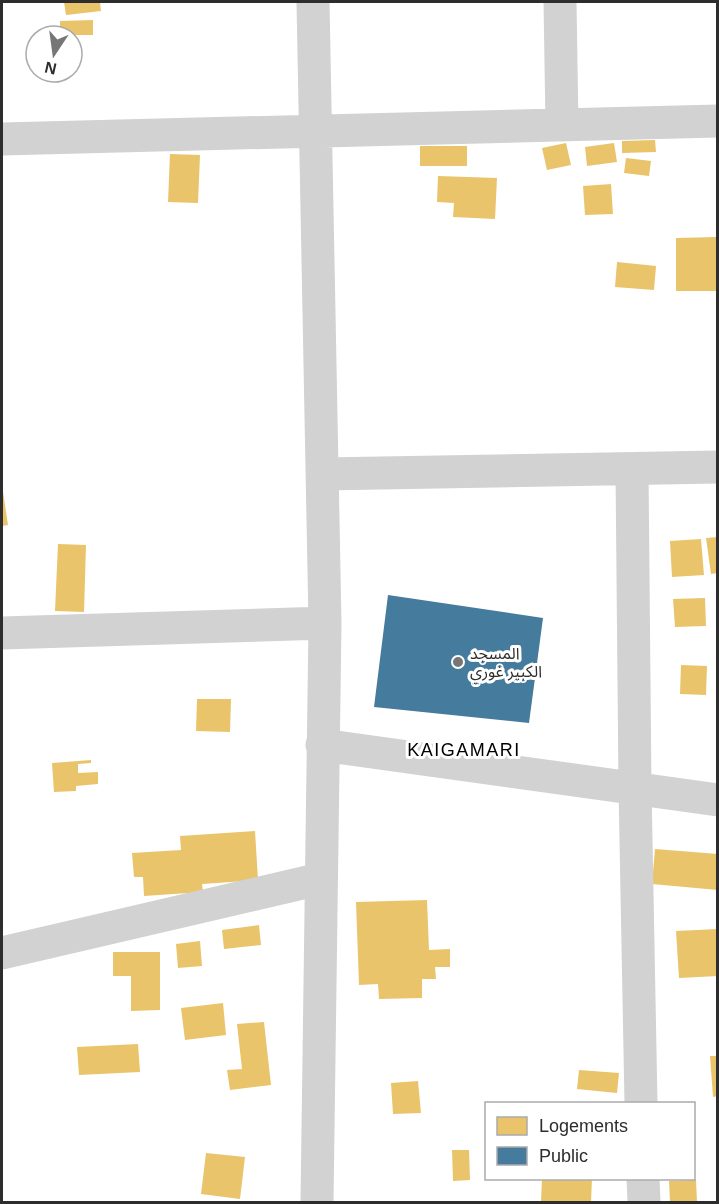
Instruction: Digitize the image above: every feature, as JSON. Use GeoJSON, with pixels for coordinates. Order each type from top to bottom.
{"type":"FeatureCollection","features":[{"type":"Feature","properties":{"kind":"street"},"geometry":{"type":"LineString","coordinates":[[313,2],[325,623],[316,1203]]}},
{"type":"Feature","properties":{"kind":"street"},"geometry":{"type":"LineString","coordinates":[[560,2],[562,125]]}},
{"type":"Feature","properties":{"kind":"street"},"geometry":{"type":"LineString","coordinates":[[2,139],[717,121]]}},
{"type":"Feature","properties":{"kind":"street"},"geometry":{"type":"LineString","coordinates":[[323,474],[717,467]]}},
{"type":"Feature","properties":{"kind":"street"},"geometry":{"type":"LineString","coordinates":[[633,470],[635,787],[641,1102]]}},
{"type":"Feature","properties":{"kind":"street"},"geometry":{"type":"LineString","coordinates":[[2,633],[325,623]]}},
{"type":"Feature","properties":{"kind":"street"},"geometry":{"type":"LineString","coordinates":[[322,745],[717,800]]}},
{"type":"Feature","properties":{"kind":"street"},"geometry":{"type":"LineString","coordinates":[[2,953],[320,879]]}},
{"type":"Feature","properties":{"kind":"street"},"geometry":{"type":"LineString","coordinates":[[643,1180],[644,1203]]}},
{"type":"Feature","properties":{"kind":"building: Logements"},"geometry":{"type":"Polygon","coordinates":[[[64,2],[100,2],[101,11],[66,15],[64,2]]]}},
{"type":"Feature","properties":{"kind":"building: Logements"},"geometry":{"type":"Polygon","coordinates":[[[93,20],[93,35],[84,35],[84,24],[60,24],[60,21],[93,20]]]}},
{"type":"Feature","properties":{"kind":"building: Logements"},"geometry":{"type":"Polygon","coordinates":[[[655,140],[656,152],[622,153],[622,141],[655,140]]]}},
{"type":"Feature","properties":{"kind":"building: Logements"},"geometry":{"type":"Polygon","coordinates":[[[566,143],[571,165],[547,170],[542,148],[566,143]]]}},
{"type":"Feature","properties":{"kind":"building: Logements"},"geometry":{"type":"Polygon","coordinates":[[[614,143],[617,162],[587,166],[585,147],[614,143]]]}},
{"type":"Feature","properties":{"kind":"building: Logements"},"geometry":{"type":"Polygon","coordinates":[[[420,146],[467,146],[467,166],[420,166],[420,146]]]}},
{"type":"Feature","properties":{"kind":"building: Logements"},"geometry":{"type":"Polygon","coordinates":[[[170,154],[200,155],[198,203],[168,202],[170,154]]]}},
{"type":"Feature","properties":{"kind":"building: Logements"},"geometry":{"type":"Polygon","coordinates":[[[626,158],[651,161],[649,176],[624,173],[626,158]]]}},
{"type":"Feature","properties":{"kind":"building: Logements"},"geometry":{"type":"Polygon","coordinates":[[[438,176],[497,178],[495,219],[453,217],[454,203],[437,202],[438,176]]]}},
{"type":"Feature","properties":{"kind":"building: Logements"},"geometry":{"type":"Polygon","coordinates":[[[611,184],[613,214],[585,215],[583,186],[611,184]]]}},
{"type":"Feature","properties":{"kind":"building: Logements"},"geometry":{"type":"Polygon","coordinates":[[[716,237],[717,291],[676,291],[676,238],[716,237]]]}},
{"type":"Feature","properties":{"kind":"building: Logements"},"geometry":{"type":"Polygon","coordinates":[[[617,262],[656,266],[654,290],[615,287],[617,262]]]}},
{"type":"Feature","properties":{"kind":"building: Logements"},"geometry":{"type":"Polygon","coordinates":[[[2,485],[8,525],[2,526],[2,485]]]}},
{"type":"Feature","properties":{"kind":"building: Logements"},"geometry":{"type":"Polygon","coordinates":[[[718,537],[718,573],[711,574],[706,538],[718,537]]]}},
{"type":"Feature","properties":{"kind":"building: Logements"},"geometry":{"type":"Polygon","coordinates":[[[701,539],[704,575],[672,577],[670,541],[701,539]]]}},
{"type":"Feature","properties":{"kind":"building: Logements"},"geometry":{"type":"Polygon","coordinates":[[[58,544],[86,545],[84,612],[55,611],[58,544]]]}},
{"type":"Feature","properties":{"kind":"building: Logements"},"geometry":{"type":"Polygon","coordinates":[[[705,598],[706,626],[675,627],[673,599],[705,598]]]}},
{"type":"Feature","properties":{"kind":"building: Logements"},"geometry":{"type":"Polygon","coordinates":[[[681,665],[707,666],[706,695],[680,694],[681,665]]]}},
{"type":"Feature","properties":{"kind":"building: Logements"},"geometry":{"type":"Polygon","coordinates":[[[197,699],[231,699],[230,732],[196,731],[197,699]]]}},
{"type":"Feature","properties":{"kind":"building: Logements"},"geometry":{"type":"Polygon","coordinates":[[[91,760],[91,763],[78,764],[78,773],[98,772],[98,784],[76,786],[76,791],[54,792],[52,763],[91,760]]]}},
{"type":"Feature","properties":{"kind":"building: Logements"},"geometry":{"type":"Polygon","coordinates":[[[255,831],[258,880],[202,884],[203,892],[144,896],[143,877],[134,877],[132,853],[181,850],[180,836],[255,831]]]}},
{"type":"Feature","properties":{"kind":"building: Logements"},"geometry":{"type":"Polygon","coordinates":[[[655,849],[718,854],[718,890],[652,884],[655,849]]]}},
{"type":"Feature","properties":{"kind":"building: Logements"},"geometry":{"type":"Polygon","coordinates":[[[427,900],[429,950],[450,949],[450,967],[435,967],[436,979],[422,979],[422,998],[379,999],[378,984],[359,985],[356,902],[427,900]]]}},
{"type":"Feature","properties":{"kind":"building: Logements"},"geometry":{"type":"Polygon","coordinates":[[[259,925],[261,945],[224,949],[222,930],[259,925]]]}},
{"type":"Feature","properties":{"kind":"building: Logements"},"geometry":{"type":"Polygon","coordinates":[[[718,929],[718,976],[679,978],[676,931],[718,929]]]}},
{"type":"Feature","properties":{"kind":"building: Logements"},"geometry":{"type":"Polygon","coordinates":[[[200,941],[202,966],[178,968],[176,944],[200,941]]]}},
{"type":"Feature","properties":{"kind":"building: Logements"},"geometry":{"type":"Polygon","coordinates":[[[113,952],[160,952],[160,1010],[131,1011],[131,976],[113,976],[113,952]]]}},
{"type":"Feature","properties":{"kind":"building: Logements"},"geometry":{"type":"Polygon","coordinates":[[[223,1003],[226,1035],[185,1040],[181,1008],[223,1003]]]}},
{"type":"Feature","properties":{"kind":"building: Logements"},"geometry":{"type":"Polygon","coordinates":[[[264,1022],[271,1085],[230,1090],[227,1070],[242,1069],[237,1024],[264,1022]]]}},
{"type":"Feature","properties":{"kind":"building: Logements"},"geometry":{"type":"Polygon","coordinates":[[[138,1044],[140,1072],[79,1075],[77,1047],[138,1044]]]}},
{"type":"Feature","properties":{"kind":"building: Logements"},"geometry":{"type":"Polygon","coordinates":[[[710,1056],[718,1056],[718,1096],[713,1097],[710,1056]]]}},
{"type":"Feature","properties":{"kind":"building: Logements"},"geometry":{"type":"Polygon","coordinates":[[[579,1070],[619,1073],[617,1093],[577,1089],[579,1070]]]}},
{"type":"Feature","properties":{"kind":"building: Logements"},"geometry":{"type":"Polygon","coordinates":[[[418,1081],[421,1113],[393,1114],[391,1083],[418,1081]]]}},
{"type":"Feature","properties":{"kind":"building: Logements"},"geometry":{"type":"Polygon","coordinates":[[[452,1150],[469,1150],[470,1180],[453,1181],[452,1150]]]}},
{"type":"Feature","properties":{"kind":"building: Logements"},"geometry":{"type":"Polygon","coordinates":[[[206,1153],[245,1157],[240,1199],[201,1194],[206,1153]]]}},
{"type":"Feature","properties":{"kind":"building: Logements"},"geometry":{"type":"Polygon","coordinates":[[[542,1180],[592,1180],[591,1202],[541,1202],[542,1180]]]}},
{"type":"Feature","properties":{"kind":"building: Logements"},"geometry":{"type":"Polygon","coordinates":[[[696,1180],[697,1202],[670,1202],[669,1181],[696,1180]]]}},
{"type":"Feature","properties":{"kind":"building: Public","name":"المسجد الكبير غوري"},"geometry":{"type":"Polygon","coordinates":[[[388,595],[543,618],[529,723],[374,707],[388,595]]]}},
{"type":"Feature","properties":{"kind":"place","name":"المسجد الكبير غوري"},"geometry":{"type":"Point","coordinates":[458,662]}},
{"type":"Feature","properties":{"kind":"district","name":"KAIGAMARI"},"geometry":{"type":"Point","coordinates":[464,750]}}]}
